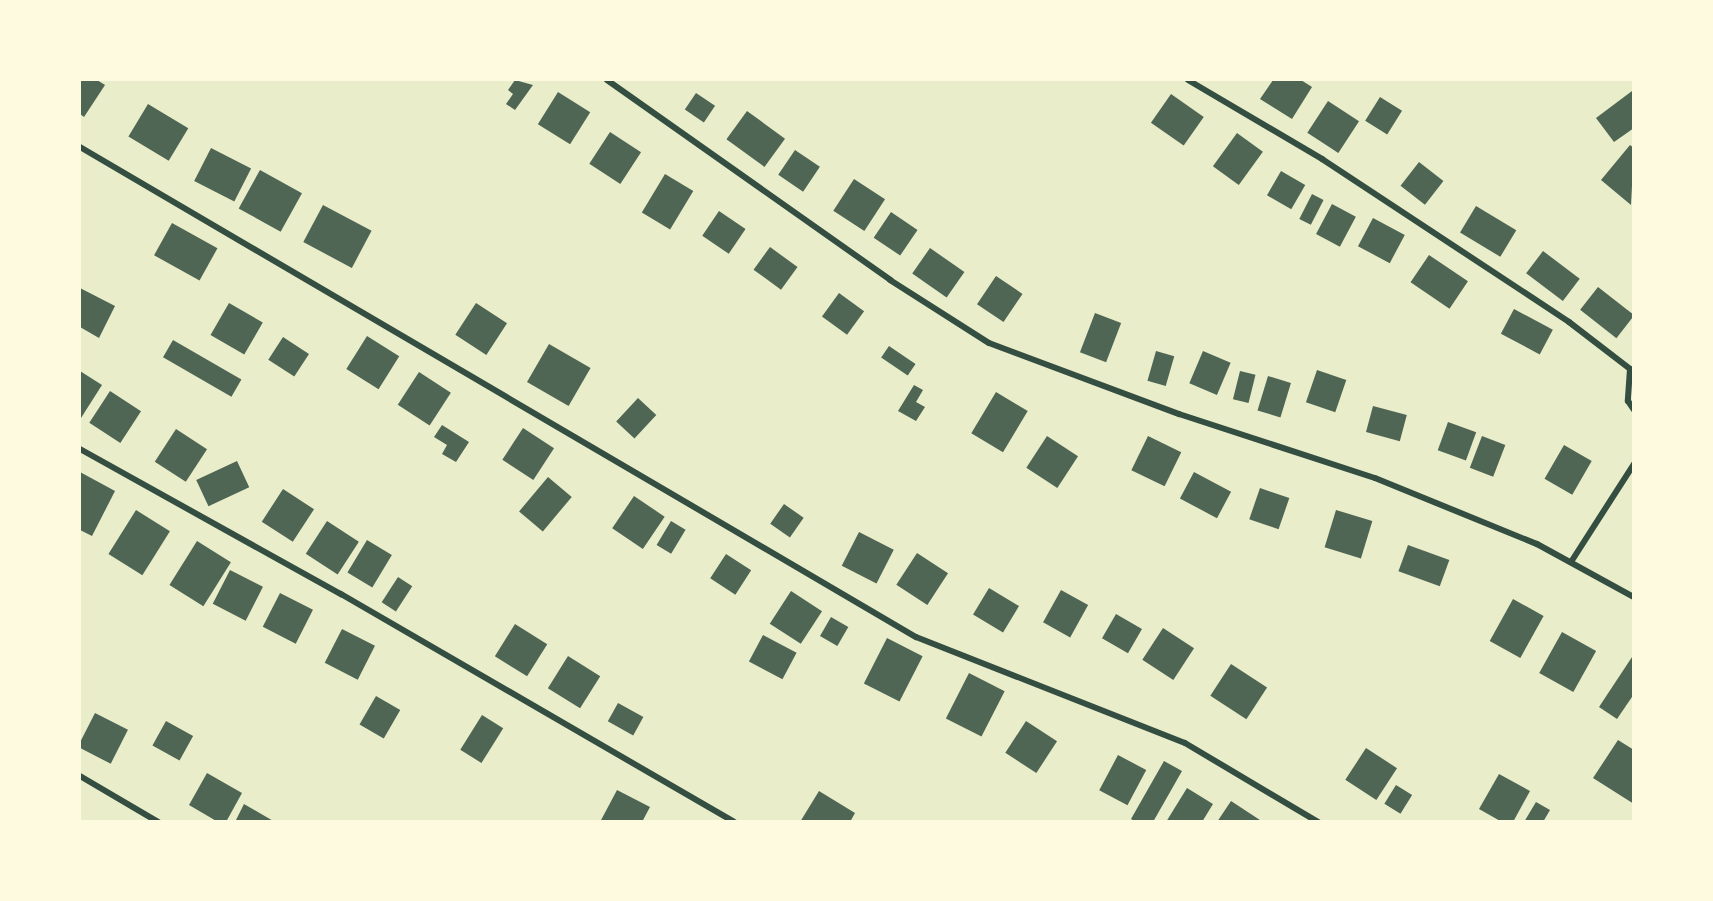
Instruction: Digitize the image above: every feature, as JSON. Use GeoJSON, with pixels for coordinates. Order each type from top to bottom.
{"type":"FeatureCollection","features":[{"type":"Feature","properties":{"kind":"street"},"geometry":{"type":"LineString","coordinates":[[607,80],[890,280],[989,343],[1179,414],[1375,477],[1538,544],[1634,597]]}},
{"type":"Feature","properties":{"kind":"street"},"geometry":{"type":"LineString","coordinates":[[1188,80],[1322,159],[1569,322],[1630,369],[1628,401],[1634,410]]}},
{"type":"Feature","properties":{"kind":"street"},"geometry":{"type":"LineString","coordinates":[[80,147],[916,638],[1185,743],[1318,822]]}},
{"type":"Feature","properties":{"kind":"street"},"geometry":{"type":"LineString","coordinates":[[80,449],[340,594],[734,822]]}},
{"type":"Feature","properties":{"kind":"street"},"geometry":{"type":"LineString","coordinates":[[1570,562],[1634,464]]}},
{"type":"Feature","properties":{"kind":"street"},"geometry":{"type":"LineString","coordinates":[[80,776],[158,822]]}},
{"type":"Feature","properties":{"kind":"building"},"geometry":{"type":"Polygon","coordinates":[[[80,80],[97,80],[105,85],[84,117],[80,114],[80,80]]]}},
{"type":"Feature","properties":{"kind":"building"},"geometry":{"type":"Polygon","coordinates":[[[515,80],[533,85],[515,110],[506,104],[513,94],[508,90],[515,80]]]}},
{"type":"Feature","properties":{"kind":"building"},"geometry":{"type":"Polygon","coordinates":[[[1273,80],[1301,80],[1312,87],[1292,119],[1260,99],[1273,80]]]}},
{"type":"Feature","properties":{"kind":"building"},"geometry":{"type":"Polygon","coordinates":[[[1632,91],[1634,128],[1614,142],[1596,118],[1632,91]]]}},
{"type":"Feature","properties":{"kind":"building"},"geometry":{"type":"Polygon","coordinates":[[[558,92],[590,112],[570,144],[538,124],[558,92]]]}},
{"type":"Feature","properties":{"kind":"building"},"geometry":{"type":"Polygon","coordinates":[[[696,93],[715,106],[704,122],[685,110],[696,93]]]}},
{"type":"Feature","properties":{"kind":"building"},"geometry":{"type":"Polygon","coordinates":[[[1171,94],[1204,117],[1184,146],[1151,123],[1171,94]]]}},
{"type":"Feature","properties":{"kind":"building"},"geometry":{"type":"Polygon","coordinates":[[[1380,97],[1402,111],[1387,135],[1365,121],[1380,97]]]}},
{"type":"Feature","properties":{"kind":"building"},"geometry":{"type":"Polygon","coordinates":[[[1328,101],[1359,121],[1338,153],[1307,133],[1328,101]]]}},
{"type":"Feature","properties":{"kind":"building"},"geometry":{"type":"Polygon","coordinates":[[[148,104],[188,128],[169,161],[128,137],[148,104]]]}},
{"type":"Feature","properties":{"kind":"building"},"geometry":{"type":"Polygon","coordinates":[[[747,111],[785,139],[764,167],[726,139],[747,111]]]}},
{"type":"Feature","properties":{"kind":"building"},"geometry":{"type":"Polygon","coordinates":[[[610,132],[641,152],[620,184],[589,164],[610,132]]]}},
{"type":"Feature","properties":{"kind":"building"},"geometry":{"type":"Polygon","coordinates":[[[1237,133],[1263,152],[1239,185],[1213,166],[1237,133]]]}},
{"type":"Feature","properties":{"kind":"building"},"geometry":{"type":"Polygon","coordinates":[[[1630,145],[1634,148],[1631,205],[1601,180],[1630,145]]]}},
{"type":"Feature","properties":{"kind":"building"},"geometry":{"type":"Polygon","coordinates":[[[211,148],[251,168],[234,201],[194,181],[211,148]]]}},
{"type":"Feature","properties":{"kind":"building"},"geometry":{"type":"Polygon","coordinates":[[[795,150],[820,167],[803,192],[778,175],[795,150]]]}},
{"type":"Feature","properties":{"kind":"building"},"geometry":{"type":"Polygon","coordinates":[[[1419,162],[1443,181],[1425,205],[1401,186],[1419,162]]]}},
{"type":"Feature","properties":{"kind":"building"},"geometry":{"type":"Polygon","coordinates":[[[260,170],[302,193],[281,232],[239,208],[260,170]]]}},
{"type":"Feature","properties":{"kind":"building"},"geometry":{"type":"Polygon","coordinates":[[[1281,171],[1305,185],[1291,209],[1267,195],[1281,171]]]}},
{"type":"Feature","properties":{"kind":"building"},"geometry":{"type":"Polygon","coordinates":[[[665,174],[693,191],[670,230],[642,213],[665,174]]]}},
{"type":"Feature","properties":{"kind":"building"},"geometry":{"type":"Polygon","coordinates":[[[854,179],[885,199],[864,231],[833,211],[854,179]]]}},
{"type":"Feature","properties":{"kind":"building"},"geometry":{"type":"Polygon","coordinates":[[[1312,194],[1324,200],[1311,225],[1299,219],[1312,194]]]}},
{"type":"Feature","properties":{"kind":"building"},"geometry":{"type":"Polygon","coordinates":[[[1332,204],[1356,217],[1340,247],[1316,234],[1332,204]]]}},
{"type":"Feature","properties":{"kind":"building"},"geometry":{"type":"Polygon","coordinates":[[[323,205],[372,231],[352,268],[303,242],[323,205]]]}},
{"type":"Feature","properties":{"kind":"building"},"geometry":{"type":"Polygon","coordinates":[[[1476,206],[1516,230],[1500,257],[1460,233],[1476,206]]]}},
{"type":"Feature","properties":{"kind":"building"},"geometry":{"type":"Polygon","coordinates":[[[719,211],[746,229],[729,254],[702,236],[719,211]]]}},
{"type":"Feature","properties":{"kind":"building"},"geometry":{"type":"Polygon","coordinates":[[[891,212],[918,230],[900,256],[874,238],[891,212]]]}},
{"type":"Feature","properties":{"kind":"building"},"geometry":{"type":"Polygon","coordinates":[[[1373,218],[1405,235],[1390,263],[1358,246],[1373,218]]]}},
{"type":"Feature","properties":{"kind":"building"},"geometry":{"type":"Polygon","coordinates":[[[172,223],[217,248],[200,281],[154,255],[172,223]]]}},
{"type":"Feature","properties":{"kind":"building"},"geometry":{"type":"Polygon","coordinates":[[[770,247],[798,267],[781,290],[754,270],[770,247]]]}},
{"type":"Feature","properties":{"kind":"building"},"geometry":{"type":"Polygon","coordinates":[[[930,248],[964,272],[947,297],[912,273],[930,248]]]}},
{"type":"Feature","properties":{"kind":"building"},"geometry":{"type":"Polygon","coordinates":[[[1543,251],[1580,279],[1563,301],[1526,273],[1543,251]]]}},
{"type":"Feature","properties":{"kind":"building"},"geometry":{"type":"Polygon","coordinates":[[[1429,255],[1468,281],[1450,309],[1411,282],[1429,255]]]}},
{"type":"Feature","properties":{"kind":"building"},"geometry":{"type":"Polygon","coordinates":[[[996,276],[1023,294],[1004,322],[977,304],[996,276]]]}},
{"type":"Feature","properties":{"kind":"building"},"geometry":{"type":"Polygon","coordinates":[[[1598,287],[1634,315],[1616,338],[1580,310],[1598,287]]]}},
{"type":"Feature","properties":{"kind":"building"},"geometry":{"type":"Polygon","coordinates":[[[80,288],[115,306],[99,338],[80,327],[80,288]]]}},
{"type":"Feature","properties":{"kind":"building"},"geometry":{"type":"Polygon","coordinates":[[[839,293],[864,311],[847,335],[822,316],[839,293]]]}},
{"type":"Feature","properties":{"kind":"building"},"geometry":{"type":"Polygon","coordinates":[[[229,303],[263,322],[244,355],[210,335],[229,303]]]}},
{"type":"Feature","properties":{"kind":"building"},"geometry":{"type":"Polygon","coordinates":[[[476,303],[507,323],[486,355],[455,335],[476,303]]]}},
{"type":"Feature","properties":{"kind":"building"},"geometry":{"type":"Polygon","coordinates":[[[1514,309],[1553,330],[1540,354],[1501,334],[1514,309]]]}},
{"type":"Feature","properties":{"kind":"building"},"geometry":{"type":"Polygon","coordinates":[[[1095,313],[1121,323],[1106,362],[1080,352],[1095,313]]]}},
{"type":"Feature","properties":{"kind":"building"},"geometry":{"type":"Polygon","coordinates":[[[367,336],[399,356],[379,389],[346,369],[367,336]]]}},
{"type":"Feature","properties":{"kind":"building"},"geometry":{"type":"Polygon","coordinates":[[[283,337],[309,354],[294,377],[268,360],[283,337]]]}},
{"type":"Feature","properties":{"kind":"building"},"geometry":{"type":"Polygon","coordinates":[[[173,340],[241,380],[231,397],[163,357],[173,340]]]}},
{"type":"Feature","properties":{"kind":"building"},"geometry":{"type":"Polygon","coordinates":[[[549,344],[591,368],[569,406],[527,382],[549,344]]]}},
{"type":"Feature","properties":{"kind":"building"},"geometry":{"type":"Polygon","coordinates":[[[889,346],[916,364],[908,376],[881,358],[889,346]]]}},
{"type":"Feature","properties":{"kind":"building"},"geometry":{"type":"Polygon","coordinates":[[[1156,351],[1174,356],[1166,386],[1147,381],[1156,351]]]}},
{"type":"Feature","properties":{"kind":"building"},"geometry":{"type":"Polygon","coordinates":[[[1203,351],[1231,363],[1217,395],[1189,383],[1203,351]]]}},
{"type":"Feature","properties":{"kind":"building"},"geometry":{"type":"Polygon","coordinates":[[[1317,370],[1346,380],[1335,412],[1306,402],[1317,370]]]}},
{"type":"Feature","properties":{"kind":"building"},"geometry":{"type":"Polygon","coordinates":[[[80,371],[102,385],[81,418],[80,417],[80,371]]]}},
{"type":"Feature","properties":{"kind":"building"},"geometry":{"type":"Polygon","coordinates":[[[1240,371],[1256,375],[1249,403],[1233,399],[1240,371]]]}},
{"type":"Feature","properties":{"kind":"building"},"geometry":{"type":"Polygon","coordinates":[[[419,372],[451,393],[430,425],[398,405],[419,372]]]}},
{"type":"Feature","properties":{"kind":"building"},"geometry":{"type":"Polygon","coordinates":[[[1268,376],[1291,383],[1280,417],[1257,410],[1268,376]]]}},
{"type":"Feature","properties":{"kind":"building"},"geometry":{"type":"Polygon","coordinates":[[[914,385],[923,390],[916,402],[925,407],[916,421],[898,411],[914,385]]]}},
{"type":"Feature","properties":{"kind":"building"},"geometry":{"type":"Polygon","coordinates":[[[110,391],[141,411],[120,443],[89,423],[110,391]]]}},
{"type":"Feature","properties":{"kind":"building"},"geometry":{"type":"Polygon","coordinates":[[[996,392],[1028,411],[1003,452],[971,433],[996,392]]]}},
{"type":"Feature","properties":{"kind":"building"},"geometry":{"type":"Polygon","coordinates":[[[638,398],[656,415],[634,438],[616,421],[638,398]]]}},
{"type":"Feature","properties":{"kind":"building"},"geometry":{"type":"Polygon","coordinates":[[[1373,406],[1407,415],[1400,441],[1366,432],[1373,406]]]}},
{"type":"Feature","properties":{"kind":"building"},"geometry":{"type":"Polygon","coordinates":[[[1448,422],[1476,432],[1466,460],[1438,450],[1448,422]]]}},
{"type":"Feature","properties":{"kind":"building"},"geometry":{"type":"Polygon","coordinates":[[[442,425],[469,442],[456,462],[442,454],[447,445],[434,437],[442,425]]]}},
{"type":"Feature","properties":{"kind":"building"},"geometry":{"type":"Polygon","coordinates":[[[523,428],[554,448],[533,480],[502,460],[523,428]]]}},
{"type":"Feature","properties":{"kind":"building"},"geometry":{"type":"Polygon","coordinates":[[[176,429],[207,449],[186,482],[155,462],[176,429]]]}},
{"type":"Feature","properties":{"kind":"building"},"geometry":{"type":"Polygon","coordinates":[[[1047,436],[1078,456],[1057,488],[1026,468],[1047,436]]]}},
{"type":"Feature","properties":{"kind":"building"},"geometry":{"type":"Polygon","coordinates":[[[1148,436],[1181,452],[1165,486],[1131,470],[1148,436]]]}},
{"type":"Feature","properties":{"kind":"building"},"geometry":{"type":"Polygon","coordinates":[[[1482,436],[1505,445],[1493,477],[1470,468],[1482,436]]]}},
{"type":"Feature","properties":{"kind":"building"},"geometry":{"type":"Polygon","coordinates":[[[1564,445],[1592,461],[1572,495],[1544,479],[1564,445]]]}},
{"type":"Feature","properties":{"kind":"building"},"geometry":{"type":"Polygon","coordinates":[[[237,461],[249,487],[208,506],[196,480],[237,461]]]}},
{"type":"Feature","properties":{"kind":"building"},"geometry":{"type":"Polygon","coordinates":[[[80,472],[115,491],[92,536],[80,530],[80,472]]]}},
{"type":"Feature","properties":{"kind":"building"},"geometry":{"type":"Polygon","coordinates":[[[1194,472],[1231,492],[1217,518],[1180,498],[1194,472]]]}},
{"type":"Feature","properties":{"kind":"building"},"geometry":{"type":"Polygon","coordinates":[[[548,477],[572,497],[543,531],[519,511],[548,477]]]}},
{"type":"Feature","properties":{"kind":"building"},"geometry":{"type":"Polygon","coordinates":[[[1260,488],[1289,498],[1279,529],[1249,519],[1260,488]]]}},
{"type":"Feature","properties":{"kind":"building"},"geometry":{"type":"Polygon","coordinates":[[[283,489],[314,509],[293,542],[262,522],[283,489]]]}},
{"type":"Feature","properties":{"kind":"building"},"geometry":{"type":"Polygon","coordinates":[[[634,496],[665,517],[643,549],[612,528],[634,496]]]}},
{"type":"Feature","properties":{"kind":"building"},"geometry":{"type":"Polygon","coordinates":[[[784,504],[804,518],[790,537],[770,524],[784,504]]]}},
{"type":"Feature","properties":{"kind":"building"},"geometry":{"type":"Polygon","coordinates":[[[136,510],[170,531],[142,575],[108,554],[136,510]]]}},
{"type":"Feature","properties":{"kind":"building"},"geometry":{"type":"Polygon","coordinates":[[[1336,510],[1372,521],[1361,558],[1325,547],[1336,510]]]}},
{"type":"Feature","properties":{"kind":"building"},"geometry":{"type":"Polygon","coordinates":[[[327,521],[359,542],[338,574],[306,554],[327,521]]]}},
{"type":"Feature","properties":{"kind":"building"},"geometry":{"type":"Polygon","coordinates":[[[671,521],[686,530],[671,554],[657,545],[671,521]]]}},
{"type":"Feature","properties":{"kind":"building"},"geometry":{"type":"Polygon","coordinates":[[[859,532],[894,550],[876,584],[842,566],[859,532]]]}},
{"type":"Feature","properties":{"kind":"building"},"geometry":{"type":"Polygon","coordinates":[[[367,540],[392,555],[372,588],[347,573],[367,540]]]}},
{"type":"Feature","properties":{"kind":"building"},"geometry":{"type":"Polygon","coordinates":[[[197,541],[231,562],[203,606],[169,585],[197,541]]]}},
{"type":"Feature","properties":{"kind":"building"},"geometry":{"type":"Polygon","coordinates":[[[1408,545],[1449,560],[1440,586],[1398,571],[1408,545]]]}},
{"type":"Feature","properties":{"kind":"building"},"geometry":{"type":"Polygon","coordinates":[[[917,553],[948,573],[927,605],[896,585],[917,553]]]}},
{"type":"Feature","properties":{"kind":"building"},"geometry":{"type":"Polygon","coordinates":[[[726,554],[751,570],[735,595],[710,578],[726,554]]]}},
{"type":"Feature","properties":{"kind":"building"},"geometry":{"type":"Polygon","coordinates":[[[230,570],[263,587],[246,621],[213,604],[230,570]]]}},
{"type":"Feature","properties":{"kind":"building"},"geometry":{"type":"Polygon","coordinates":[[[398,577],[412,586],[396,611],[382,602],[398,577]]]}},
{"type":"Feature","properties":{"kind":"building"},"geometry":{"type":"Polygon","coordinates":[[[989,588],[1019,606],[1003,633],[973,615],[989,588]]]}},
{"type":"Feature","properties":{"kind":"building"},"geometry":{"type":"Polygon","coordinates":[[[1061,590],[1088,605],[1070,637],[1043,622],[1061,590]]]}},
{"type":"Feature","properties":{"kind":"building"},"geometry":{"type":"Polygon","coordinates":[[[791,591],[822,611],[801,644],[770,624],[791,591]]]}},
{"type":"Feature","properties":{"kind":"building"},"geometry":{"type":"Polygon","coordinates":[[[280,593],[313,610],[296,644],[263,627],[280,593]]]}},
{"type":"Feature","properties":{"kind":"building"},"geometry":{"type":"Polygon","coordinates":[[[1513,599],[1544,616],[1520,658],[1490,641],[1513,599]]]}},
{"type":"Feature","properties":{"kind":"building"},"geometry":{"type":"Polygon","coordinates":[[[1116,614],[1142,629],[1128,653],[1102,638],[1116,614]]]}},
{"type":"Feature","properties":{"kind":"building"},"geometry":{"type":"Polygon","coordinates":[[[831,617],[848,627],[837,646],[820,636],[831,617]]]}},
{"type":"Feature","properties":{"kind":"building"},"geometry":{"type":"Polygon","coordinates":[[[515,624],[547,644],[527,676],[495,656],[515,624]]]}},
{"type":"Feature","properties":{"kind":"building"},"geometry":{"type":"Polygon","coordinates":[[[1163,628],[1194,648],[1173,680],[1142,660],[1163,628]]]}},
{"type":"Feature","properties":{"kind":"building"},"geometry":{"type":"Polygon","coordinates":[[[342,629],[375,646],[358,680],[325,663],[342,629]]]}},
{"type":"Feature","properties":{"kind":"building"},"geometry":{"type":"Polygon","coordinates":[[[1562,632],[1596,651],[1573,692],[1539,673],[1562,632]]]}},
{"type":"Feature","properties":{"kind":"building"},"geometry":{"type":"Polygon","coordinates":[[[763,635],[797,653],[782,679],[749,661],[763,635]]]}},
{"type":"Feature","properties":{"kind":"building"},"geometry":{"type":"Polygon","coordinates":[[[887,638],[923,656],[899,702],[864,683],[887,638]]]}},
{"type":"Feature","properties":{"kind":"building"},"geometry":{"type":"Polygon","coordinates":[[[1634,654],[1634,694],[1617,719],[1599,707],[1634,654]]]}},
{"type":"Feature","properties":{"kind":"building"},"geometry":{"type":"Polygon","coordinates":[[[568,656],[600,676],[580,708],[548,688],[568,656]]]}},
{"type":"Feature","properties":{"kind":"building"},"geometry":{"type":"Polygon","coordinates":[[[1231,664],[1267,687],[1246,719],[1210,696],[1231,664]]]}},
{"type":"Feature","properties":{"kind":"building"},"geometry":{"type":"Polygon","coordinates":[[[969,673],[1005,691],[981,737],[946,718],[969,673]]]}},
{"type":"Feature","properties":{"kind":"building"},"geometry":{"type":"Polygon","coordinates":[[[376,696],[400,710],[384,739],[360,725],[376,696]]]}},
{"type":"Feature","properties":{"kind":"building"},"geometry":{"type":"Polygon","coordinates":[[[618,703],[643,717],[633,735],[608,721],[618,703]]]}},
{"type":"Feature","properties":{"kind":"building"},"geometry":{"type":"Polygon","coordinates":[[[95,713],[128,730],[111,764],[80,748],[80,742],[95,713]]]}},
{"type":"Feature","properties":{"kind":"building"},"geometry":{"type":"Polygon","coordinates":[[[482,715],[503,728],[481,763],[460,750],[482,715]]]}},
{"type":"Feature","properties":{"kind":"building"},"geometry":{"type":"Polygon","coordinates":[[[166,721],[193,736],[180,761],[152,745],[166,721]]]}},
{"type":"Feature","properties":{"kind":"building"},"geometry":{"type":"Polygon","coordinates":[[[1026,721],[1057,741],[1036,773],[1005,753],[1026,721]]]}},
{"type":"Feature","properties":{"kind":"building"},"geometry":{"type":"Polygon","coordinates":[[[1618,740],[1634,750],[1634,804],[1593,778],[1618,740]]]}},
{"type":"Feature","properties":{"kind":"building"},"geometry":{"type":"Polygon","coordinates":[[[1366,748],[1397,768],[1376,800],[1345,780],[1366,748]]]}},
{"type":"Feature","properties":{"kind":"building"},"geometry":{"type":"Polygon","coordinates":[[[1118,755],[1146,770],[1127,805],[1099,790],[1118,755]]]}},
{"type":"Feature","properties":{"kind":"building"},"geometry":{"type":"Polygon","coordinates":[[[1164,761],[1182,771],[1153,822],[1136,822],[1131,819],[1164,761]]]}},
{"type":"Feature","properties":{"kind":"building"},"geometry":{"type":"Polygon","coordinates":[[[207,773],[242,793],[226,822],[218,822],[189,805],[207,773]]]}},
{"type":"Feature","properties":{"kind":"building"},"geometry":{"type":"Polygon","coordinates":[[[1499,774],[1530,791],[1513,822],[1502,822],[1479,809],[1499,774]]]}},
{"type":"Feature","properties":{"kind":"building"},"geometry":{"type":"Polygon","coordinates":[[[1396,785],[1412,795],[1400,814],[1384,804],[1396,785]]]}},
{"type":"Feature","properties":{"kind":"building"},"geometry":{"type":"Polygon","coordinates":[[[1187,788],[1213,804],[1202,822],[1166,822],[1187,788]]]}},
{"type":"Feature","properties":{"kind":"building"},"geometry":{"type":"Polygon","coordinates":[[[617,790],[650,807],[642,822],[600,822],[617,790]]]}},
{"type":"Feature","properties":{"kind":"building"},"geometry":{"type":"Polygon","coordinates":[[[819,791],[855,813],[850,822],[800,822],[819,791]]]}},
{"type":"Feature","properties":{"kind":"building"},"geometry":{"type":"Polygon","coordinates":[[[1231,801],[1263,822],[1217,822],[1231,801]]]}},
{"type":"Feature","properties":{"kind":"building"},"geometry":{"type":"Polygon","coordinates":[[[1536,802],[1550,810],[1543,822],[1524,822],[1536,802]]]}},
{"type":"Feature","properties":{"kind":"building"},"geometry":{"type":"Polygon","coordinates":[[[244,804],[275,822],[235,822],[244,804]]]}}]}
